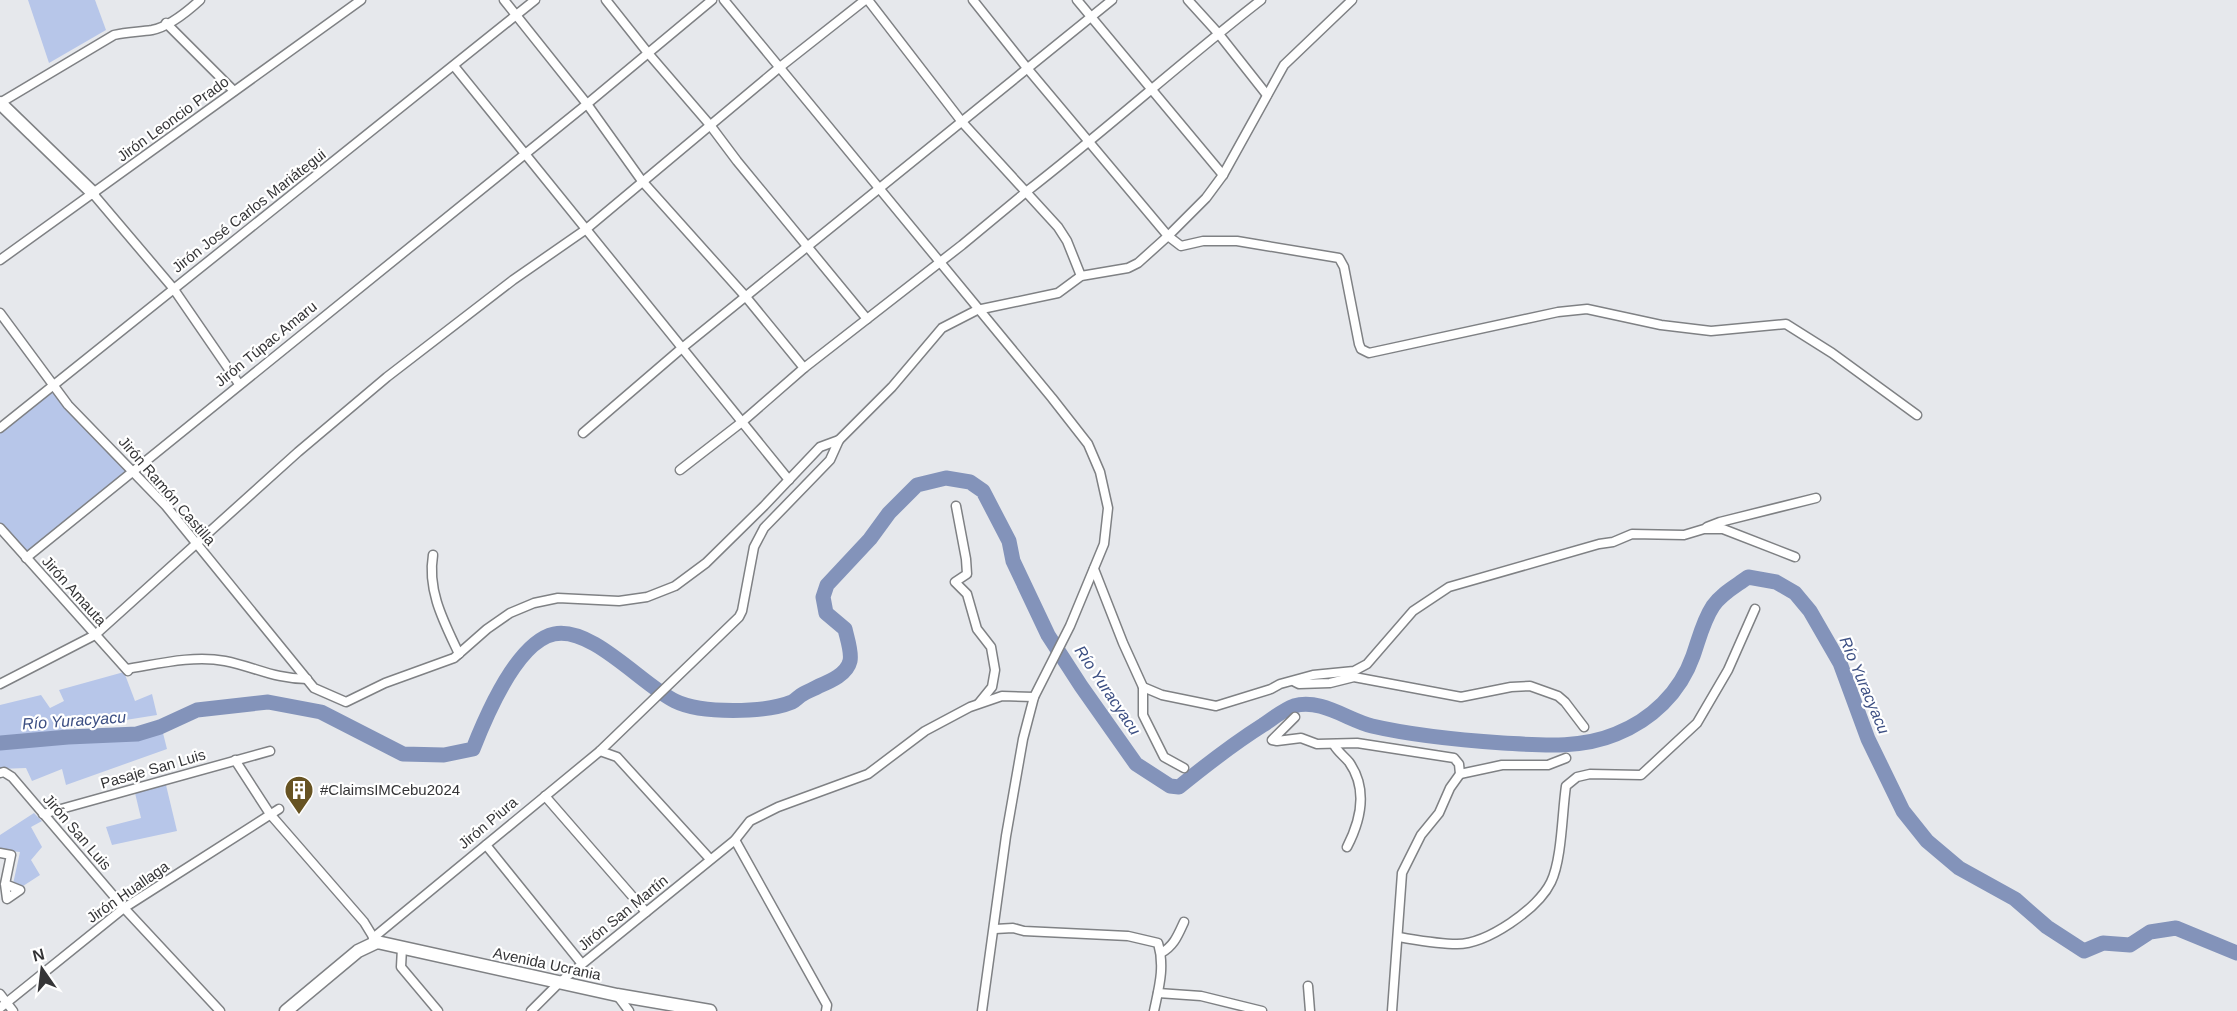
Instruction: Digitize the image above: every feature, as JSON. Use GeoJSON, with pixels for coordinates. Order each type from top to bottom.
{"type":"FeatureCollection","features":[{"type":"Feature","properties":{"kind":"main road"},"geometry":{"type":"LineString","coordinates":[[0,103],[93,193]]}},
{"type":"Feature","properties":{"kind":"main road","name":"Avenida Ucrania"},"geometry":{"type":"LineString","coordinates":[[375,940],[402,948],[617,995],[710,1011]]}},
{"type":"Feature","properties":{"kind":"main road","name":"Jirón Piura"},"geometry":{"type":"LineString","coordinates":[[285,1011],[358,951],[375,940]]}},
{"type":"Feature","properties":{"kind":"street"},"geometry":{"type":"LineString","coordinates":[[0,103],[114,35],[153,30],[185,14],[200,0]]}},
{"type":"Feature","properties":{"kind":"street","name":"Jirón Leoncio Prado"},"geometry":{"type":"LineString","coordinates":[[0,260],[361,0]]}},
{"type":"Feature","properties":{"kind":"street"},"geometry":{"type":"LineString","coordinates":[[504,0],[587,104],[642,181],[746,297],[804,368]]}},
{"type":"Feature","properties":{"kind":"street","name":"Jirón José Carlos Mariátegui"},"geometry":{"type":"LineString","coordinates":[[0,428],[535,0]]}},
{"type":"Feature","properties":{"kind":"street"},"geometry":{"type":"LineString","coordinates":[[606,0],[710,124],[867,319]]}},
{"type":"Feature","properties":{"kind":"street","name":"Jirón Túpac Amaru"},"geometry":{"type":"LineString","coordinates":[[26,558],[587,104],[712,0]]}},
{"type":"Feature","properties":{"kind":"street"},"geometry":{"type":"LineString","coordinates":[[724,0],[977,310],[1052,398],[1088,444],[1101,472],[1108,508],[1104,544],[1070,626],[1034,697],[1023,739],[1006,836],[982,1011]]}},
{"type":"Feature","properties":{"kind":"street"},"geometry":{"type":"LineString","coordinates":[[0,684],[95,635],[298,452],[432,342],[513,280],[585,230],[710,124],[867,0],[962,122],[1058,227],[1067,241],[1081,276]]}},
{"type":"Feature","properties":{"kind":"street"},"geometry":{"type":"LineString","coordinates":[[973,0],[1089,143],[1168,236],[1181,246],[1203,241],[1237,241],[1339,258],[1344,267],[1359,344],[1361,349],[1369,353],[1558,312],[1587,309],[1661,326],[1711,331],[1786,324],[1833,352],[1917,415]]}},
{"type":"Feature","properties":{"kind":"street"},"geometry":{"type":"LineString","coordinates":[[1077,0],[1223,175]]}},
{"type":"Feature","properties":{"kind":"street"},"geometry":{"type":"LineString","coordinates":[[583,433],[682,348],[1112,0]]}},
{"type":"Feature","properties":{"kind":"street"},"geometry":{"type":"LineString","coordinates":[[1188,0],[1218,33],[1267,95]]}},
{"type":"Feature","properties":{"kind":"street"},"geometry":{"type":"LineString","coordinates":[[680,470],[742,422],[804,368],[1000,216],[1218,33],[1261,0]]}},
{"type":"Feature","properties":{"kind":"street"},"geometry":{"type":"LineString","coordinates":[[433,555],[432,576],[435,597],[459,654],[487,629],[510,613],[534,603],[558,598],[647,597],[675,586],[706,563],[820,447],[839,440],[892,387],[942,328],[977,310],[1058,293],[1081,276],[1128,268],[1138,263],[1206,198],[1223,175],[1284,64],[1352,0]]}},
{"type":"Feature","properties":{"kind":"street"},"geometry":{"type":"LineString","coordinates":[[166,23],[234,91]]}},
{"type":"Feature","properties":{"kind":"street"},"geometry":{"type":"LineString","coordinates":[[453,66],[789,480]]}},
{"type":"Feature","properties":{"kind":"street"},"geometry":{"type":"LineString","coordinates":[[93,193],[173,288],[239,384]]}},
{"type":"Feature","properties":{"kind":"street","name":"Jirón Ramón Castilla"},"geometry":{"type":"LineString","coordinates":[[0,313],[68,405],[133,470],[196,543],[314,688],[346,702],[385,683],[454,658],[459,654]]}},
{"type":"Feature","properties":{"kind":"street","name":"Jirón Piura"},"geometry":{"type":"LineString","coordinates":[[375,940],[600,751],[739,617],[754,547],[764,528],[830,460],[839,440]]}},
{"type":"Feature","properties":{"kind":"street"},"geometry":{"type":"LineString","coordinates":[[1143,687],[1162,695],[1216,706],[1247,698],[1313,675],[1354,671],[1367,664],[1413,611],[1431,597],[1456,585],[1599,544],[1614,542],[1632,534],[1684,535],[1720,522],[1816,498]]}},
{"type":"Feature","properties":{"kind":"street"},"geometry":{"type":"LineString","coordinates":[[956,506],[967,574],[955,582],[967,594],[977,629],[991,647],[995,670],[992,687],[979,704]]}},
{"type":"Feature","properties":{"kind":"street","name":"Jirón Amauta"},"geometry":{"type":"LineString","coordinates":[[0,528],[128,670],[188,660],[223,660],[286,679],[307,679]]}},
{"type":"Feature","properties":{"kind":"street"},"geometry":{"type":"LineString","coordinates":[[1704,529],[1723,529],[1795,557]]}},
{"type":"Feature","properties":{"kind":"street"},"geometry":{"type":"LineString","coordinates":[[1094,569],[1143,687],[1143,714],[1164,757],[1184,768]]}},
{"type":"Feature","properties":{"kind":"street"},"geometry":{"type":"LineString","coordinates":[[1398,937],[1459,944],[1478,939],[1519,916],[1540,899],[1553,873],[1566,786],[1577,777],[1590,774],[1641,775],[1697,723],[1728,670],[1755,609]]}},
{"type":"Feature","properties":{"kind":"street"},"geometry":{"type":"LineString","coordinates":[[1292,681],[1299,684],[1330,683],[1354,677],[1461,697],[1511,687],[1530,686],[1558,696],[1584,727]]}},
{"type":"Feature","properties":{"kind":"street","name":"Jirón San Martín"},"geometry":{"type":"LineString","coordinates":[[531,1011],[560,982],[735,840],[750,821],[778,807],[868,774],[925,731],[979,704],[1002,696],[1034,697]]}},
{"type":"Feature","properties":{"kind":"street"},"geometry":{"type":"LineString","coordinates":[[1295,717],[1272,740],[1301,738],[1317,744],[1358,743],[1454,758],[1459,764],[1460,774],[1450,788],[1439,813],[1421,835],[1402,873],[1392,1011]]}},
{"type":"Feature","properties":{"kind":"street"},"geometry":{"type":"LineString","coordinates":[[1334,745],[1338,753],[1348,760],[1356,775],[1361,793],[1361,806],[1354,833],[1347,847]]}},
{"type":"Feature","properties":{"kind":"street","name":"Pasaje San Luis"},"geometry":{"type":"LineString","coordinates":[[43,814],[270,751]]}},
{"type":"Feature","properties":{"kind":"street"},"geometry":{"type":"LineString","coordinates":[[600,751],[617,757],[710,859]]}},
{"type":"Feature","properties":{"kind":"street"},"geometry":{"type":"LineString","coordinates":[[1460,774],[1502,765],[1548,765],[1566,758]]}},
{"type":"Feature","properties":{"kind":"street"},"geometry":{"type":"LineString","coordinates":[[235,760],[270,814],[364,922],[375,940]]}},
{"type":"Feature","properties":{"kind":"street","name":"Jirón San Luis"},"geometry":{"type":"LineString","coordinates":[[0,773],[4,772],[12,777],[124,908],[220,1011]]}},
{"type":"Feature","properties":{"kind":"street"},"geometry":{"type":"LineString","coordinates":[[545,796],[646,912]]}},
{"type":"Feature","properties":{"kind":"street","name":"Jirón Huallaga"},"geometry":{"type":"LineString","coordinates":[[7,1008],[124,908],[279,809]]}},
{"type":"Feature","properties":{"kind":"street"},"geometry":{"type":"LineString","coordinates":[[735,840],[827,1005],[826,1011]]}},
{"type":"Feature","properties":{"kind":"street"},"geometry":{"type":"LineString","coordinates":[[486,845],[582,964]]}},
{"type":"Feature","properties":{"kind":"street"},"geometry":{"type":"LineString","coordinates":[[0,853],[11,855],[5,884]]}},
{"type":"Feature","properties":{"kind":"street"},"geometry":{"type":"LineString","coordinates":[[1161,953],[1177,940],[1184,922]]}},
{"type":"Feature","properties":{"kind":"street"},"geometry":{"type":"LineString","coordinates":[[995,928],[1128,936],[1158,943],[1162,969],[1154,1011]]}},
{"type":"Feature","properties":{"kind":"street"},"geometry":{"type":"LineString","coordinates":[[402,948],[401,968],[438,1011]]}},
{"type":"Feature","properties":{"kind":"street"},"geometry":{"type":"LineString","coordinates":[[1308,986],[1310,1011]]}},
{"type":"Feature","properties":{"kind":"street"},"geometry":{"type":"LineString","coordinates":[[1158,993],[1200,996],[1262,1011]]}},
{"type":"Feature","properties":{"kind":"street"},"geometry":{"type":"LineString","coordinates":[[0,994],[7,1008]]}},
{"type":"Feature","properties":{"kind":"street"},"geometry":{"type":"LineString","coordinates":[[617,995],[629,1011]]}},
{"type":"Feature","properties":{"kind":"shaded area"},"geometry":{"type":"Polygon","coordinates":[[[28,0],[95,0],[106,30],[49,63],[28,0]]]}},
{"type":"Feature","properties":{"kind":"shaded area"},"geometry":{"type":"Polygon","coordinates":[[[49,388],[133,470],[26,558],[0,528],[0,429],[49,388]]]}},
{"type":"Feature","properties":{"kind":"shaded area"},"geometry":{"type":"Polygon","coordinates":[[[124,672],[135,701],[152,694],[157,715],[0,740],[0,705],[41,695],[50,708],[64,701],[59,690],[124,672]]]}},
{"type":"Feature","properties":{"kind":"shaded area"},"geometry":{"type":"Polygon","coordinates":[[[163,733],[167,749],[66,785],[62,769],[32,781],[26,768],[0,769],[0,749],[3,748],[163,733]]]}},
{"type":"Feature","properties":{"kind":"shaded area"},"geometry":{"type":"Polygon","coordinates":[[[166,785],[177,831],[112,845],[106,827],[141,818],[135,793],[166,785]]]}},
{"type":"Feature","properties":{"kind":"shaded area"},"geometry":{"type":"Polygon","coordinates":[[[34,813],[42,821],[31,827],[42,847],[31,860],[40,875],[20,888],[13,884],[20,852],[0,850],[0,835],[34,813]]]}},
{"type":"Feature","properties":{"kind":"waterway","name":"Río Yuracyacu"},"geometry":{"type":"LineString","coordinates":[[0,743],[137,734],[160,727],[197,710],[268,702],[321,712],[403,754],[444,755],[473,749],[504,682],[528,651],[540,640],[554,634],[569,634],[600,647],[662,693],[686,705],[716,710],[750,710],[780,706],[792,702],[833,679],[846,670],[850,661],[845,629],[826,613],[823,597],[827,585],[870,539],[889,513],[917,485],[946,478],[970,482],[983,491],[1009,541],[1013,561],[1048,635],[1136,764],[1170,786],[1179,787],[1230,747],[1278,715],[1294,706],[1304,704],[1324,707],[1372,726],[1454,739],[1560,745],[1588,742],[1616,734],[1641,721],[1663,704],[1687,669],[1713,606],[1725,593],[1748,577],[1776,582],[1795,593],[1810,611],[1840,663],[1868,739],[1903,811],[1927,841],[1959,868],[2015,899],[2047,927],[2084,951],[2103,943],[2130,945],[2150,932],[2176,928],[2237,953]]}},
{"type":"Feature","properties":{"kind":"place","name":"#ClaimsIMCebu2024"},"geometry":{"type":"Point","coordinates":[299,816]}}]}
